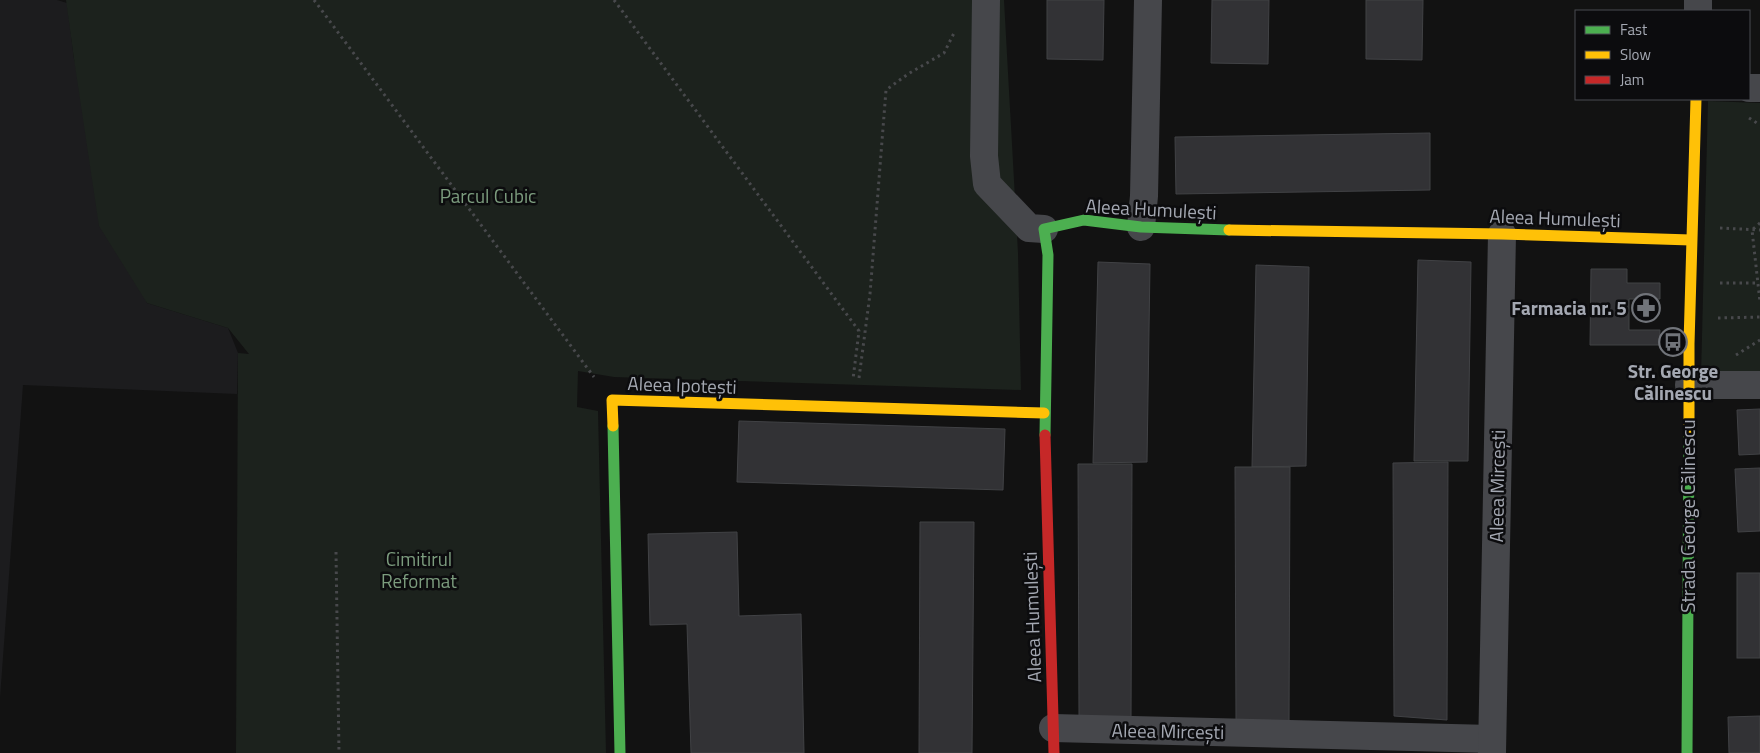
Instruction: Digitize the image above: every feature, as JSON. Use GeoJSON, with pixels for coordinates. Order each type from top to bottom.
{"type":"FeatureCollection","features":[{"type":"Feature","properties":{"kind":"street"},"geometry":{"type":"LineString","coordinates":[[986,0],[984,156],[987,184],[1029,228],[1044,229]]}},
{"type":"Feature","properties":{"kind":"street"},"geometry":{"type":"LineString","coordinates":[[1141,227],[1144,196],[1148,0]]}},
{"type":"Feature","properties":{"kind":"street","name":"Strada George Călinescu"},"geometry":{"type":"LineString","coordinates":[[1687,753],[1688,385],[1696,100]]}},
{"type":"Feature","properties":{"kind":"street","name":"Aleea Humulești"},"geometry":{"type":"LineString","coordinates":[[1054,740],[1044,413],[1048,255],[1044,229],[1084,220],[1141,227],[1193,230],[1502,234],[1691,240]]}},
{"type":"Feature","properties":{"kind":"street","name":"Aleea Mircești"},"geometry":{"type":"LineString","coordinates":[[1054,740],[1492,746],[1502,234]]}},
{"type":"Feature","properties":{"kind":"street"},"geometry":{"type":"LineString","coordinates":[[1688,385],[1760,385]]}},
{"type":"Feature","properties":{"kind":"street","name":"Aleea Ipotești"},"geometry":{"type":"LineString","coordinates":[[620,753],[612,400],[1044,413]]}},
{"type":"Feature","properties":{"kind":"path"},"geometry":{"type":"LineString","coordinates":[[314,0],[379,90],[612,400]]}},
{"type":"Feature","properties":{"kind":"path"},"geometry":{"type":"LineString","coordinates":[[614,0],[859,331],[853,407]]}},
{"type":"Feature","properties":{"kind":"path"},"geometry":{"type":"LineString","coordinates":[[853,407],[870,294],[886,90],[908,74],[944,53],[954,35],[954,26]]}},
{"type":"Feature","properties":{"kind":"path"},"geometry":{"type":"LineString","coordinates":[[1752,230],[1760,223]]}},
{"type":"Feature","properties":{"kind":"path"},"geometry":{"type":"LineString","coordinates":[[1712,227],[1760,230]]}},
{"type":"Feature","properties":{"kind":"path"},"geometry":{"type":"LineString","coordinates":[[1752,230],[1760,302]]}},
{"type":"Feature","properties":{"kind":"path"},"geometry":{"type":"LineString","coordinates":[[1712,283],[1759,283]]}},
{"type":"Feature","properties":{"kind":"path"},"geometry":{"type":"LineString","coordinates":[[1690,320],[1760,317]]}},
{"type":"Feature","properties":{"kind":"path"},"geometry":{"type":"LineString","coordinates":[[336,552],[339,753]]}},
{"type":"Feature","properties":{"kind":"shaded area"},"geometry":{"type":"Polygon","coordinates":[[[0,0],[57,0],[67,3],[74,59],[147,303],[228,328],[238,353],[237,394],[23,385],[0,698],[0,0]]]}},
{"type":"Feature","properties":{"kind":"green space","name":"Parcul Cubic"},"geometry":{"type":"Polygon","coordinates":[[[66,0],[1004,0],[1018,253],[1021,390],[614,377],[578,371],[577,407],[598,411],[606,753],[236,753],[238,353],[249,354],[228,328],[147,303],[99,226],[66,0]]]}},
{"type":"Feature","properties":{"kind":"green space"},"geometry":{"type":"Polygon","coordinates":[[[1708,101],[1760,103],[1760,377],[1701,376],[1708,101]]]}},
{"type":"Feature","properties":{"kind":"building"},"geometry":{"type":"Polygon","coordinates":[[[1047,0],[1104,0],[1103,60],[1047,59],[1047,0]]]}},
{"type":"Feature","properties":{"kind":"building"},"geometry":{"type":"Polygon","coordinates":[[[1212,0],[1269,0],[1268,64],[1211,63],[1212,0]]]}},
{"type":"Feature","properties":{"kind":"building"},"geometry":{"type":"Polygon","coordinates":[[[1366,0],[1423,0],[1422,60],[1366,59],[1366,0]]]}},
{"type":"Feature","properties":{"kind":"building"},"geometry":{"type":"Polygon","coordinates":[[[1430,133],[1430,190],[1176,194],[1175,137],[1430,133]]]}},
{"type":"Feature","properties":{"kind":"building"},"geometry":{"type":"Polygon","coordinates":[[[1418,260],[1471,262],[1468,461],[1414,461],[1418,260]]]}},
{"type":"Feature","properties":{"kind":"building"},"geometry":{"type":"Polygon","coordinates":[[[1098,262],[1150,264],[1147,462],[1093,463],[1098,262]]]}},
{"type":"Feature","properties":{"kind":"building"},"geometry":{"type":"Polygon","coordinates":[[[1256,265],[1309,267],[1306,466],[1252,467],[1256,265]]]}},
{"type":"Feature","properties":{"kind":"building"},"geometry":{"type":"Polygon","coordinates":[[[1591,269],[1627,269],[1627,283],[1660,283],[1660,299],[1629,299],[1629,330],[1660,330],[1659,345],[1590,345],[1591,269]]]}},
{"type":"Feature","properties":{"kind":"building"},"geometry":{"type":"Polygon","coordinates":[[[1760,409],[1760,454],[1739,455],[1737,410],[1760,409]]]}},
{"type":"Feature","properties":{"kind":"building"},"geometry":{"type":"Polygon","coordinates":[[[739,421],[1005,429],[1003,490],[737,482],[739,421]]]}},
{"type":"Feature","properties":{"kind":"building"},"geometry":{"type":"Polygon","coordinates":[[[1448,462],[1447,720],[1394,716],[1393,463],[1448,462]]]}},
{"type":"Feature","properties":{"kind":"building"},"geometry":{"type":"Polygon","coordinates":[[[1078,464],[1132,464],[1131,721],[1079,717],[1078,464]]]}},
{"type":"Feature","properties":{"kind":"building"},"geometry":{"type":"Polygon","coordinates":[[[1235,467],[1290,467],[1289,724],[1236,720],[1235,467]]]}},
{"type":"Feature","properties":{"kind":"building"},"geometry":{"type":"Polygon","coordinates":[[[1760,468],[1760,531],[1738,532],[1735,469],[1760,468]]]}},
{"type":"Feature","properties":{"kind":"building"},"geometry":{"type":"Polygon","coordinates":[[[920,522],[974,522],[972,753],[919,753],[920,522]]]}},
{"type":"Feature","properties":{"kind":"building"},"geometry":{"type":"Polygon","coordinates":[[[737,532],[739,616],[801,614],[804,753],[691,753],[687,624],[650,625],[648,534],[737,532]]]}},
{"type":"Feature","properties":{"kind":"building"},"geometry":{"type":"Polygon","coordinates":[[[1737,573],[1760,573],[1760,658],[1737,658],[1737,573]]]}},
{"type":"Feature","properties":{"kind":"building"},"geometry":{"type":"Polygon","coordinates":[[[1760,716],[1760,753],[1729,753],[1728,717],[1760,716]]]}},
{"type":"Feature","properties":{"kind":"traffic: fast"},"geometry":{"type":"LineString","coordinates":[[1045,435],[1048,255],[1044,229],[1084,220],[1141,227],[1229,230]]}},
{"type":"Feature","properties":{"kind":"traffic: fast"},"geometry":{"type":"LineString","coordinates":[[613,426],[620,753]]}},
{"type":"Feature","properties":{"kind":"traffic: fast"},"geometry":{"type":"LineString","coordinates":[[1687,753],[1689,435]]}},
{"type":"Feature","properties":{"kind":"traffic: slow"},"geometry":{"type":"LineString","coordinates":[[1689,435],[1689,344],[1696,100]]}},
{"type":"Feature","properties":{"kind":"traffic: slow"},"geometry":{"type":"LineString","coordinates":[[1229,230],[1502,234],[1691,240]]}},
{"type":"Feature","properties":{"kind":"traffic: slow"},"geometry":{"type":"LineString","coordinates":[[613,426],[612,400],[1044,413]]}},
{"type":"Feature","properties":{"kind":"traffic: jam"},"geometry":{"type":"LineString","coordinates":[[1045,435],[1054,753]]}},
{"type":"Feature","properties":{"kind":"place","name":"Farmacia nr. 5"},"geometry":{"type":"Point","coordinates":[1646,308]}},
{"type":"Feature","properties":{"kind":"place","name":"Str. George Călinescu"},"geometry":{"type":"Point","coordinates":[1673,342]}},
{"type":"Feature","properties":{"kind":"park label","name":"Cimitirul Reformat"},"geometry":{"type":"Point","coordinates":[419,570]}}]}
